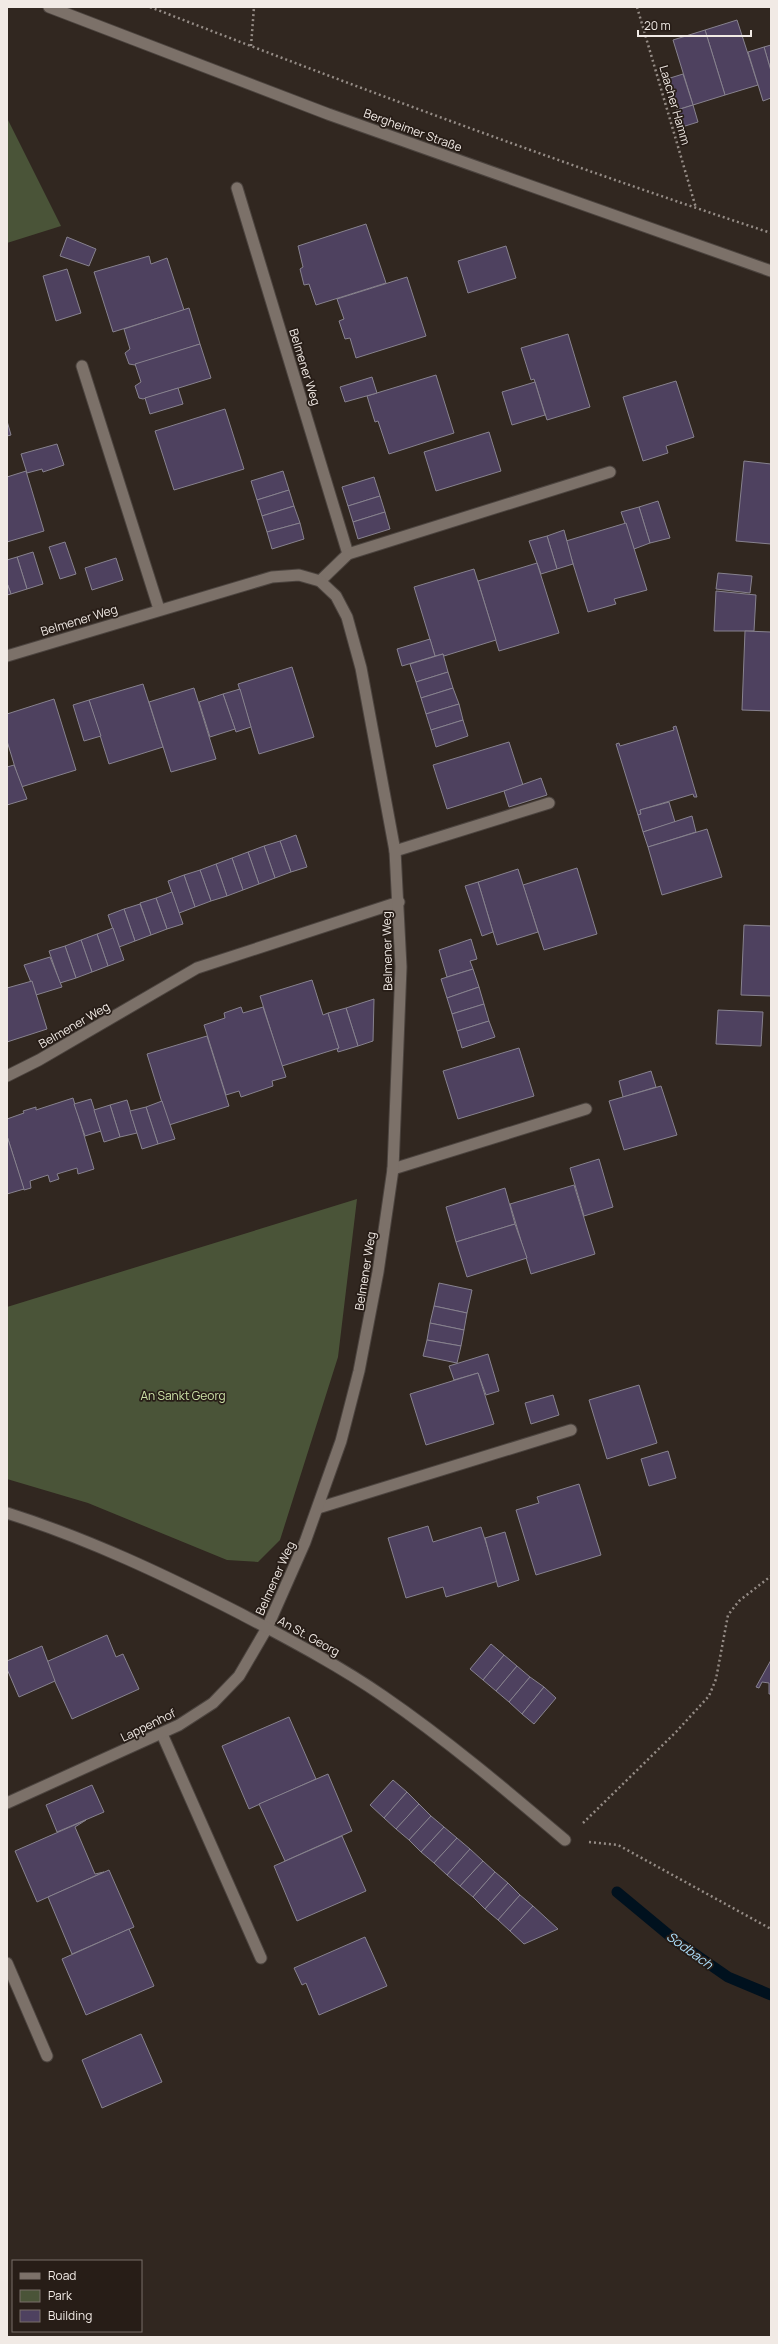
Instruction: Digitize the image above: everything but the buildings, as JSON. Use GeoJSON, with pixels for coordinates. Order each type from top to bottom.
{"type":"FeatureCollection","features":[{"type":"Feature","properties":{"kind":"street","name":"Bergheimer Straße"},"geometry":{"type":"LineString","coordinates":[[49,7],[328,114],[771,271]]}},
{"type":"Feature","properties":{"kind":"street","name":"Belmener Weg"},"geometry":{"type":"LineString","coordinates":[[237,188],[348,554]]}},
{"type":"Feature","properties":{"kind":"street"},"geometry":{"type":"LineString","coordinates":[[82,366],[159,609]]}},
{"type":"Feature","properties":{"kind":"street"},"geometry":{"type":"LineString","coordinates":[[320,581],[348,554],[610,472]]}},
{"type":"Feature","properties":{"kind":"street","name":"Belmener Weg"},"geometry":{"type":"LineString","coordinates":[[7,656],[159,609],[272,577],[299,575],[320,581],[336,596],[347,617],[355,641],[395,851],[399,902],[400,1031],[393,1169],[378,1272],[359,1371],[341,1441],[318,1508],[292,1575],[267,1628]]}},
{"type":"Feature","properties":{"kind":"street"},"geometry":{"type":"LineString","coordinates":[[395,851],[549,803]]}},
{"type":"Feature","properties":{"kind":"street","name":"Belmener Weg"},"geometry":{"type":"LineString","coordinates":[[7,1076],[40,1060],[197,968],[399,902]]}},
{"type":"Feature","properties":{"kind":"street"},"geometry":{"type":"LineString","coordinates":[[393,1169],[586,1109]]}},
{"type":"Feature","properties":{"kind":"street"},"geometry":{"type":"LineString","coordinates":[[318,1508],[571,1430]]}},
{"type":"Feature","properties":{"kind":"street","name":"An St. Georg"},"geometry":{"type":"LineString","coordinates":[[7,1513],[64,1533],[136,1562],[309,1649],[384,1696],[459,1751],[565,1840]]}},
{"type":"Feature","properties":{"kind":"street","name":"Lappenhof"},"geometry":{"type":"LineString","coordinates":[[7,1803],[162,1734],[213,1703],[239,1676],[267,1628]]}},
{"type":"Feature","properties":{"kind":"street"},"geometry":{"type":"LineString","coordinates":[[162,1734],[261,1958]]}},
{"type":"Feature","properties":{"kind":"street"},"geometry":{"type":"LineString","coordinates":[[7,1963],[47,2056]]}},
{"type":"Feature","properties":{"kind":"path"},"geometry":{"type":"LineString","coordinates":[[150,7],[251,46],[696,208],[771,233]]}},
{"type":"Feature","properties":{"kind":"path"},"geometry":{"type":"LineString","coordinates":[[251,46],[254,7]]}},
{"type":"Feature","properties":{"kind":"path","name":"Laacher Hamm"},"geometry":{"type":"LineString","coordinates":[[637,7],[696,208]]}},
{"type":"Feature","properties":{"kind":"path"},"geometry":{"type":"LineString","coordinates":[[565,1840],[704,1703],[716,1679],[728,1615],[739,1600],[771,1576]]}},
{"type":"Feature","properties":{"kind":"path"},"geometry":{"type":"LineString","coordinates":[[565,1840],[618,1845],[771,1929]]}},
{"type":"Feature","properties":{"kind":"green space"},"geometry":{"type":"Polygon","coordinates":[[[7,118],[61,226],[7,243],[7,118]]]}},
{"type":"Feature","properties":{"kind":"green space","name":"An Sankt Georg"},"geometry":{"type":"Polygon","coordinates":[[[357,1199],[338,1357],[280,1540],[258,1562],[227,1560],[88,1503],[7,1479],[7,1307],[357,1199]]]}},
{"type":"Feature","properties":{"kind":"waterway","name":"Sodbach"},"geometry":{"type":"LineString","coordinates":[[617,1892],[676,1941],[728,1977],[771,1995]]}}]}
